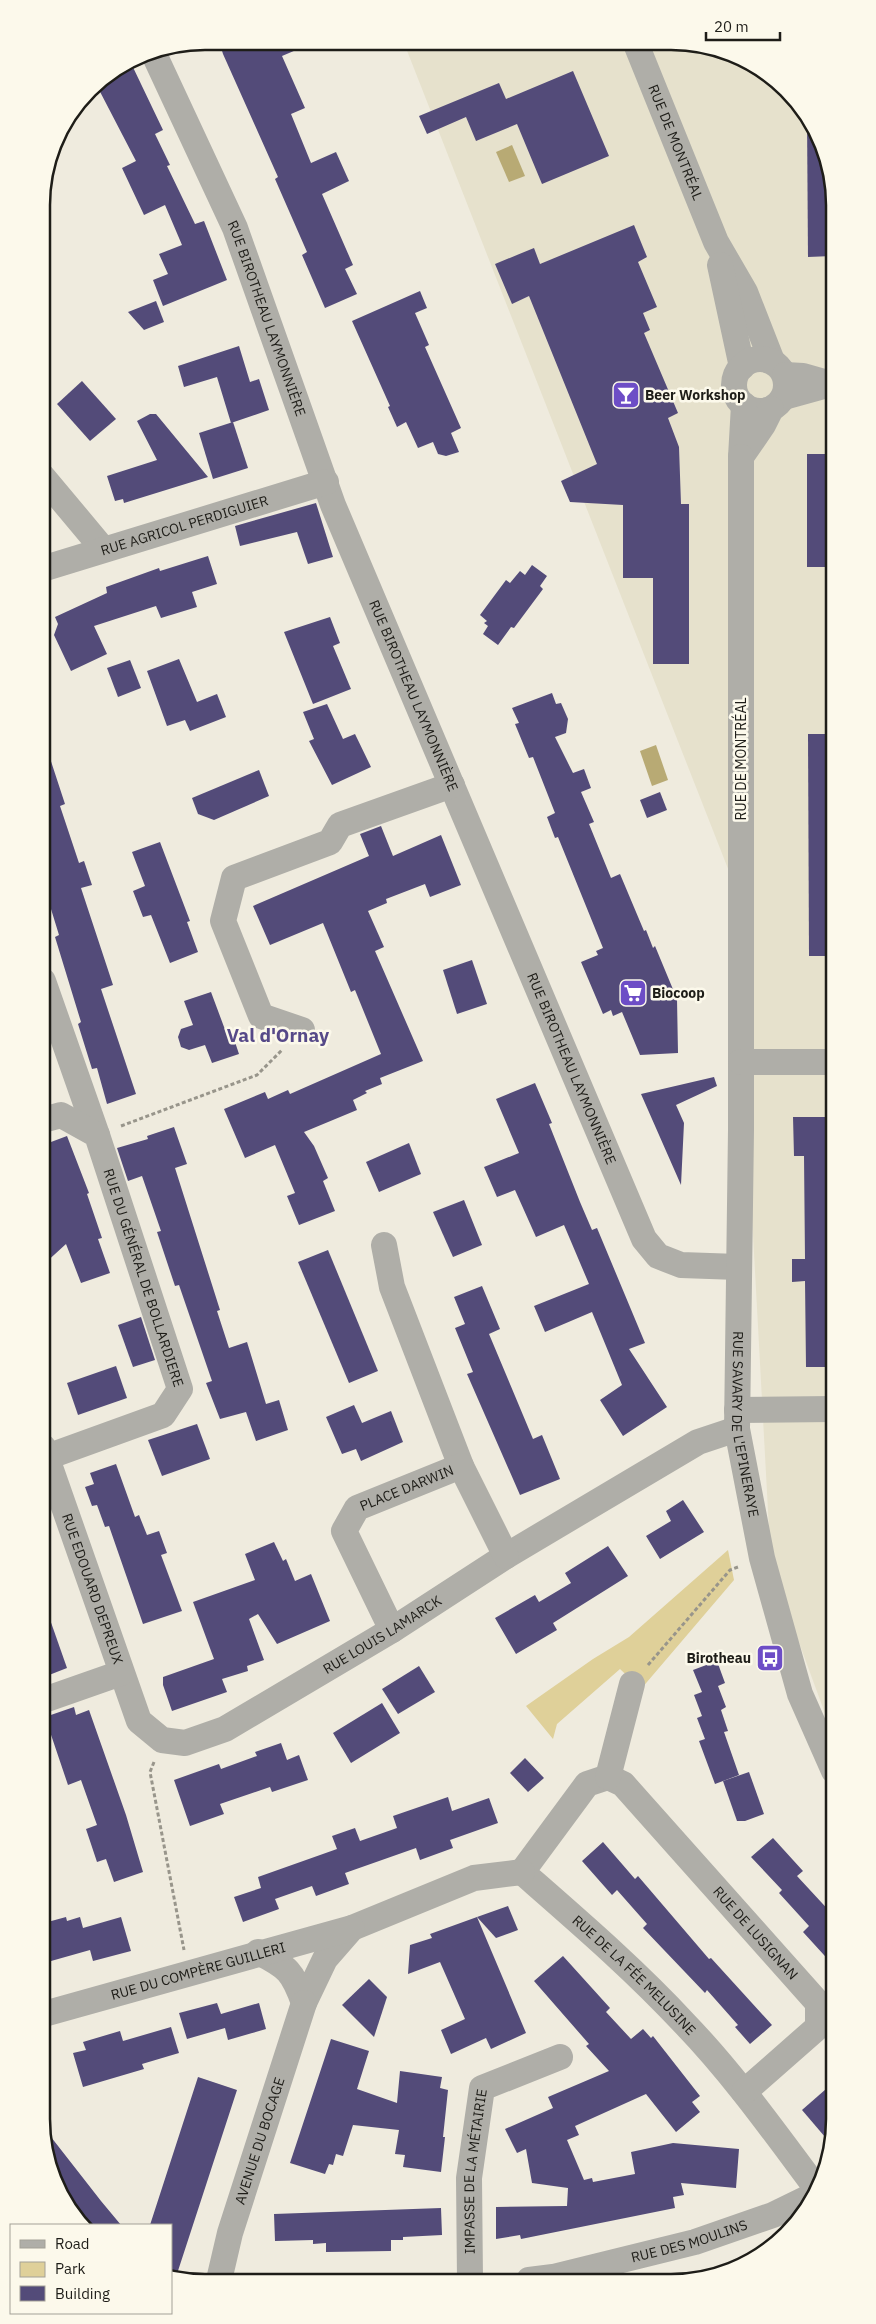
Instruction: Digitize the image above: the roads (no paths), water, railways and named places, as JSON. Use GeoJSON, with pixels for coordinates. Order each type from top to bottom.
{"type":"FeatureCollection","features":[{"type":"Feature","properties":{"kind":"street","name":"RUE DE MONTRÉAL"},"geometry":{"type":"LineString","coordinates":[[638,50],[716,242],[745,292],[778,386]]}},
{"type":"Feature","properties":{"kind":"street","name":"RUE BIROTHEAU LAYMONNIÈRE"},"geometry":{"type":"LineString","coordinates":[[156,58],[235,228],[337,514],[644,1239],[658,1256],[681,1265],[738,1267]]}},
{"type":"Feature","properties":{"kind":"street","name":"RUE DE MONTRÉAL"},"geometry":{"type":"LineString","coordinates":[[716,242],[742,367]]}},
{"type":"Feature","properties":{"kind":"street"},"geometry":{"type":"LineString","coordinates":[[778,386],[756,359],[742,367],[737,374],[735,390],[738,398],[744,405],[756,410],[778,386],[826,384]]}},
{"type":"Feature","properties":{"kind":"street"},"geometry":{"type":"LineString","coordinates":[[741,457],[763,425],[778,386]]}},
{"type":"Feature","properties":{"kind":"street","name":"RUE DE MONTRÉAL"},"geometry":{"type":"LineString","coordinates":[[741,1062],[741,457],[744,405]]}},
{"type":"Feature","properties":{"kind":"street","name":"RUE AGRICOL PERDIGUIER"},"geometry":{"type":"LineString","coordinates":[[50,567],[326,482]]}},
{"type":"Feature","properties":{"kind":"street"},"geometry":{"type":"LineString","coordinates":[[50,486],[103,550]]}},
{"type":"Feature","properties":{"kind":"street"},"geometry":{"type":"LineString","coordinates":[[302,1030],[261,1016],[223,921],[234,878],[330,842],[340,825],[452,785]]}},
{"type":"Feature","properties":{"kind":"street","name":"RUE DU GÉNÉRAL DE BOLLARDIERE"},"geometry":{"type":"LineString","coordinates":[[50,1001],[97,1135],[180,1390],[163,1415],[50,1450]]}},
{"type":"Feature","properties":{"kind":"street"},"geometry":{"type":"LineString","coordinates":[[741,1062],[826,1062]]}},
{"type":"Feature","properties":{"kind":"street","name":"RUE SAVARY DE L'EPINERAYE"},"geometry":{"type":"LineString","coordinates":[[741,1062],[737,1420],[762,1558],[800,1694],[826,1753]]}},
{"type":"Feature","properties":{"kind":"street"},"geometry":{"type":"LineString","coordinates":[[50,1118],[61,1115],[97,1135]]}},
{"type":"Feature","properties":{"kind":"street"},"geometry":{"type":"LineString","coordinates":[[384,1245],[392,1286],[461,1466]]}},
{"type":"Feature","properties":{"kind":"street","name":"RUE LOUIS LAMARCK"},"geometry":{"type":"LineString","coordinates":[[121,1672],[139,1720],[162,1740],[185,1743],[225,1729],[392,1630],[506,1556],[737,1420],[826,1410]]}},
{"type":"Feature","properties":{"kind":"street","name":"RUE EDOUARD DEPREUX"},"geometry":{"type":"LineString","coordinates":[[50,1466],[121,1672]]}},
{"type":"Feature","properties":{"kind":"street","name":"PLACE DARWIN"},"geometry":{"type":"LineString","coordinates":[[392,1630],[344,1531],[357,1508],[461,1466],[506,1556]]}},
{"type":"Feature","properties":{"kind":"street"},"geometry":{"type":"LineString","coordinates":[[50,1698],[121,1672]]}},
{"type":"Feature","properties":{"kind":"street"},"geometry":{"type":"LineString","coordinates":[[522,1872],[587,1784],[608,1777],[632,1684]]}},
{"type":"Feature","properties":{"kind":"street","name":"RUE DE LUSIGNAN"},"geometry":{"type":"LineString","coordinates":[[608,1777],[623,1784],[818,2003],[818,2027],[744,2092]]}},
{"type":"Feature","properties":{"kind":"street","name":"AVENUE DU BOCAGE"},"geometry":{"type":"LineString","coordinates":[[220,2274],[230,2233],[304,2004],[325,1959],[352,1928],[474,1878],[522,1872]]}},
{"type":"Feature","properties":{"kind":"street","name":"RUE DE LA FÉE MELUSINE"},"geometry":{"type":"LineString","coordinates":[[522,1872],[634,1970],[687,2025],[744,2092],[812,2183]]}},
{"type":"Feature","properties":{"kind":"street","name":"RUE DU COMPÈRE GUILLERI"},"geometry":{"type":"LineString","coordinates":[[50,2012],[258,1952],[352,1928]]}},
{"type":"Feature","properties":{"kind":"street"},"geometry":{"type":"LineString","coordinates":[[258,1952],[279,1963],[296,1980],[304,2004]]}},
{"type":"Feature","properties":{"kind":"street","name":"IMPASSE DE LA MÉTAIRIE"},"geometry":{"type":"LineString","coordinates":[[470,2274],[469,2178],[482,2088],[560,2057]]}},
{"type":"Feature","properties":{"kind":"street","name":"RUE DES MOULINS"},"geometry":{"type":"LineString","coordinates":[[565,2274],[695,2242],[772,2215],[803,2200]]}},
{"type":"Feature","properties":{"kind":"place","name":"Beer Workshop"},"geometry":{"type":"Point","coordinates":[626,395]}},
{"type":"Feature","properties":{"kind":"place","name":"Biocoop"},"geometry":{"type":"Point","coordinates":[633,993]}},
{"type":"Feature","properties":{"kind":"place","name":"Birotheau"},"geometry":{"type":"Point","coordinates":[770,1658]}},
{"type":"Feature","properties":{"kind":"district","name":"Val d'Ornay"},"geometry":{"type":"Point","coordinates":[278,1035]}}]}
